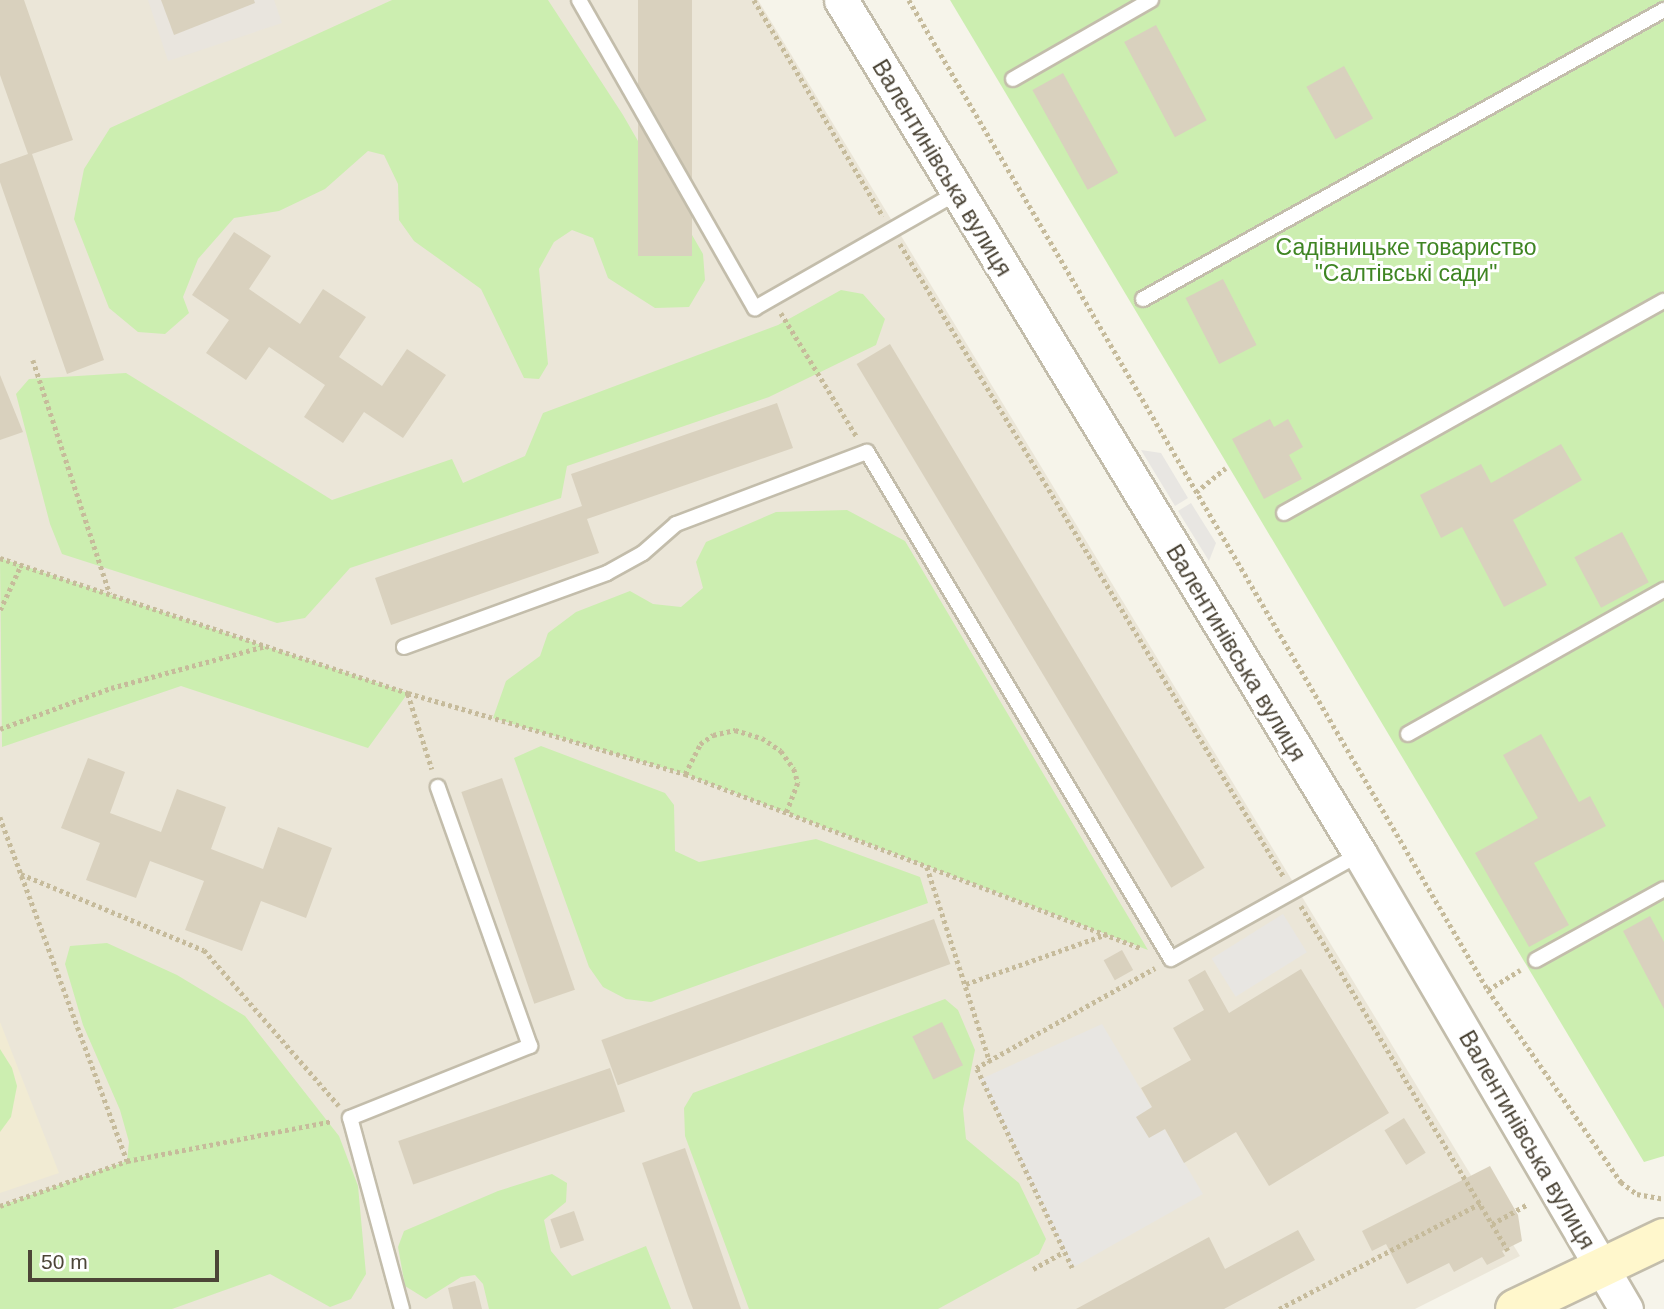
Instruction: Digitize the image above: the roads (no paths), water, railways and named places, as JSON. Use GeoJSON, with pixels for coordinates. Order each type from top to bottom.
{"type":"FeatureCollection","features":[{"type":"Feature","properties":{"kind":"main road"},"geometry":{"type":"LineString","coordinates":[[1515,1309],[1664,1238]]}},
{"type":"Feature","properties":{"kind":"street","name":"Валентинівська вулиця"},"geometry":{"type":"LineString","coordinates":[[841,0],[1360,854],[1626,1309]]}},
{"type":"Feature","properties":{"kind":"lane"},"geometry":{"type":"LineString","coordinates":[[579,0],[755,308],[893,232],[957,193]]}},
{"type":"Feature","properties":{"kind":"lane"},"geometry":{"type":"LineString","coordinates":[[1013,79],[1151,0]]}},
{"type":"Feature","properties":{"kind":"lane"},"geometry":{"type":"LineString","coordinates":[[1143,299],[1664,10]]}},
{"type":"Feature","properties":{"kind":"lane"},"geometry":{"type":"LineString","coordinates":[[1284,513],[1664,301]]}},
{"type":"Feature","properties":{"kind":"lane"},"geometry":{"type":"LineString","coordinates":[[404,647],[607,573],[643,553],[676,524],[867,452],[1171,959],[1360,854]]}},
{"type":"Feature","properties":{"kind":"lane"},"geometry":{"type":"LineString","coordinates":[[1408,734],[1664,590]]}},
{"type":"Feature","properties":{"kind":"lane"},"geometry":{"type":"LineString","coordinates":[[402,1309],[350,1118],[530,1046],[438,787]]}},
{"type":"Feature","properties":{"kind":"lane"},"geometry":{"type":"LineString","coordinates":[[1536,960],[1664,889]]}},
{"type":"Feature","properties":{"kind":"park label","name":"Садівницьке товариство \"Салтівські сади\""},"geometry":{"type":"Point","coordinates":[1406,260]}}]}
